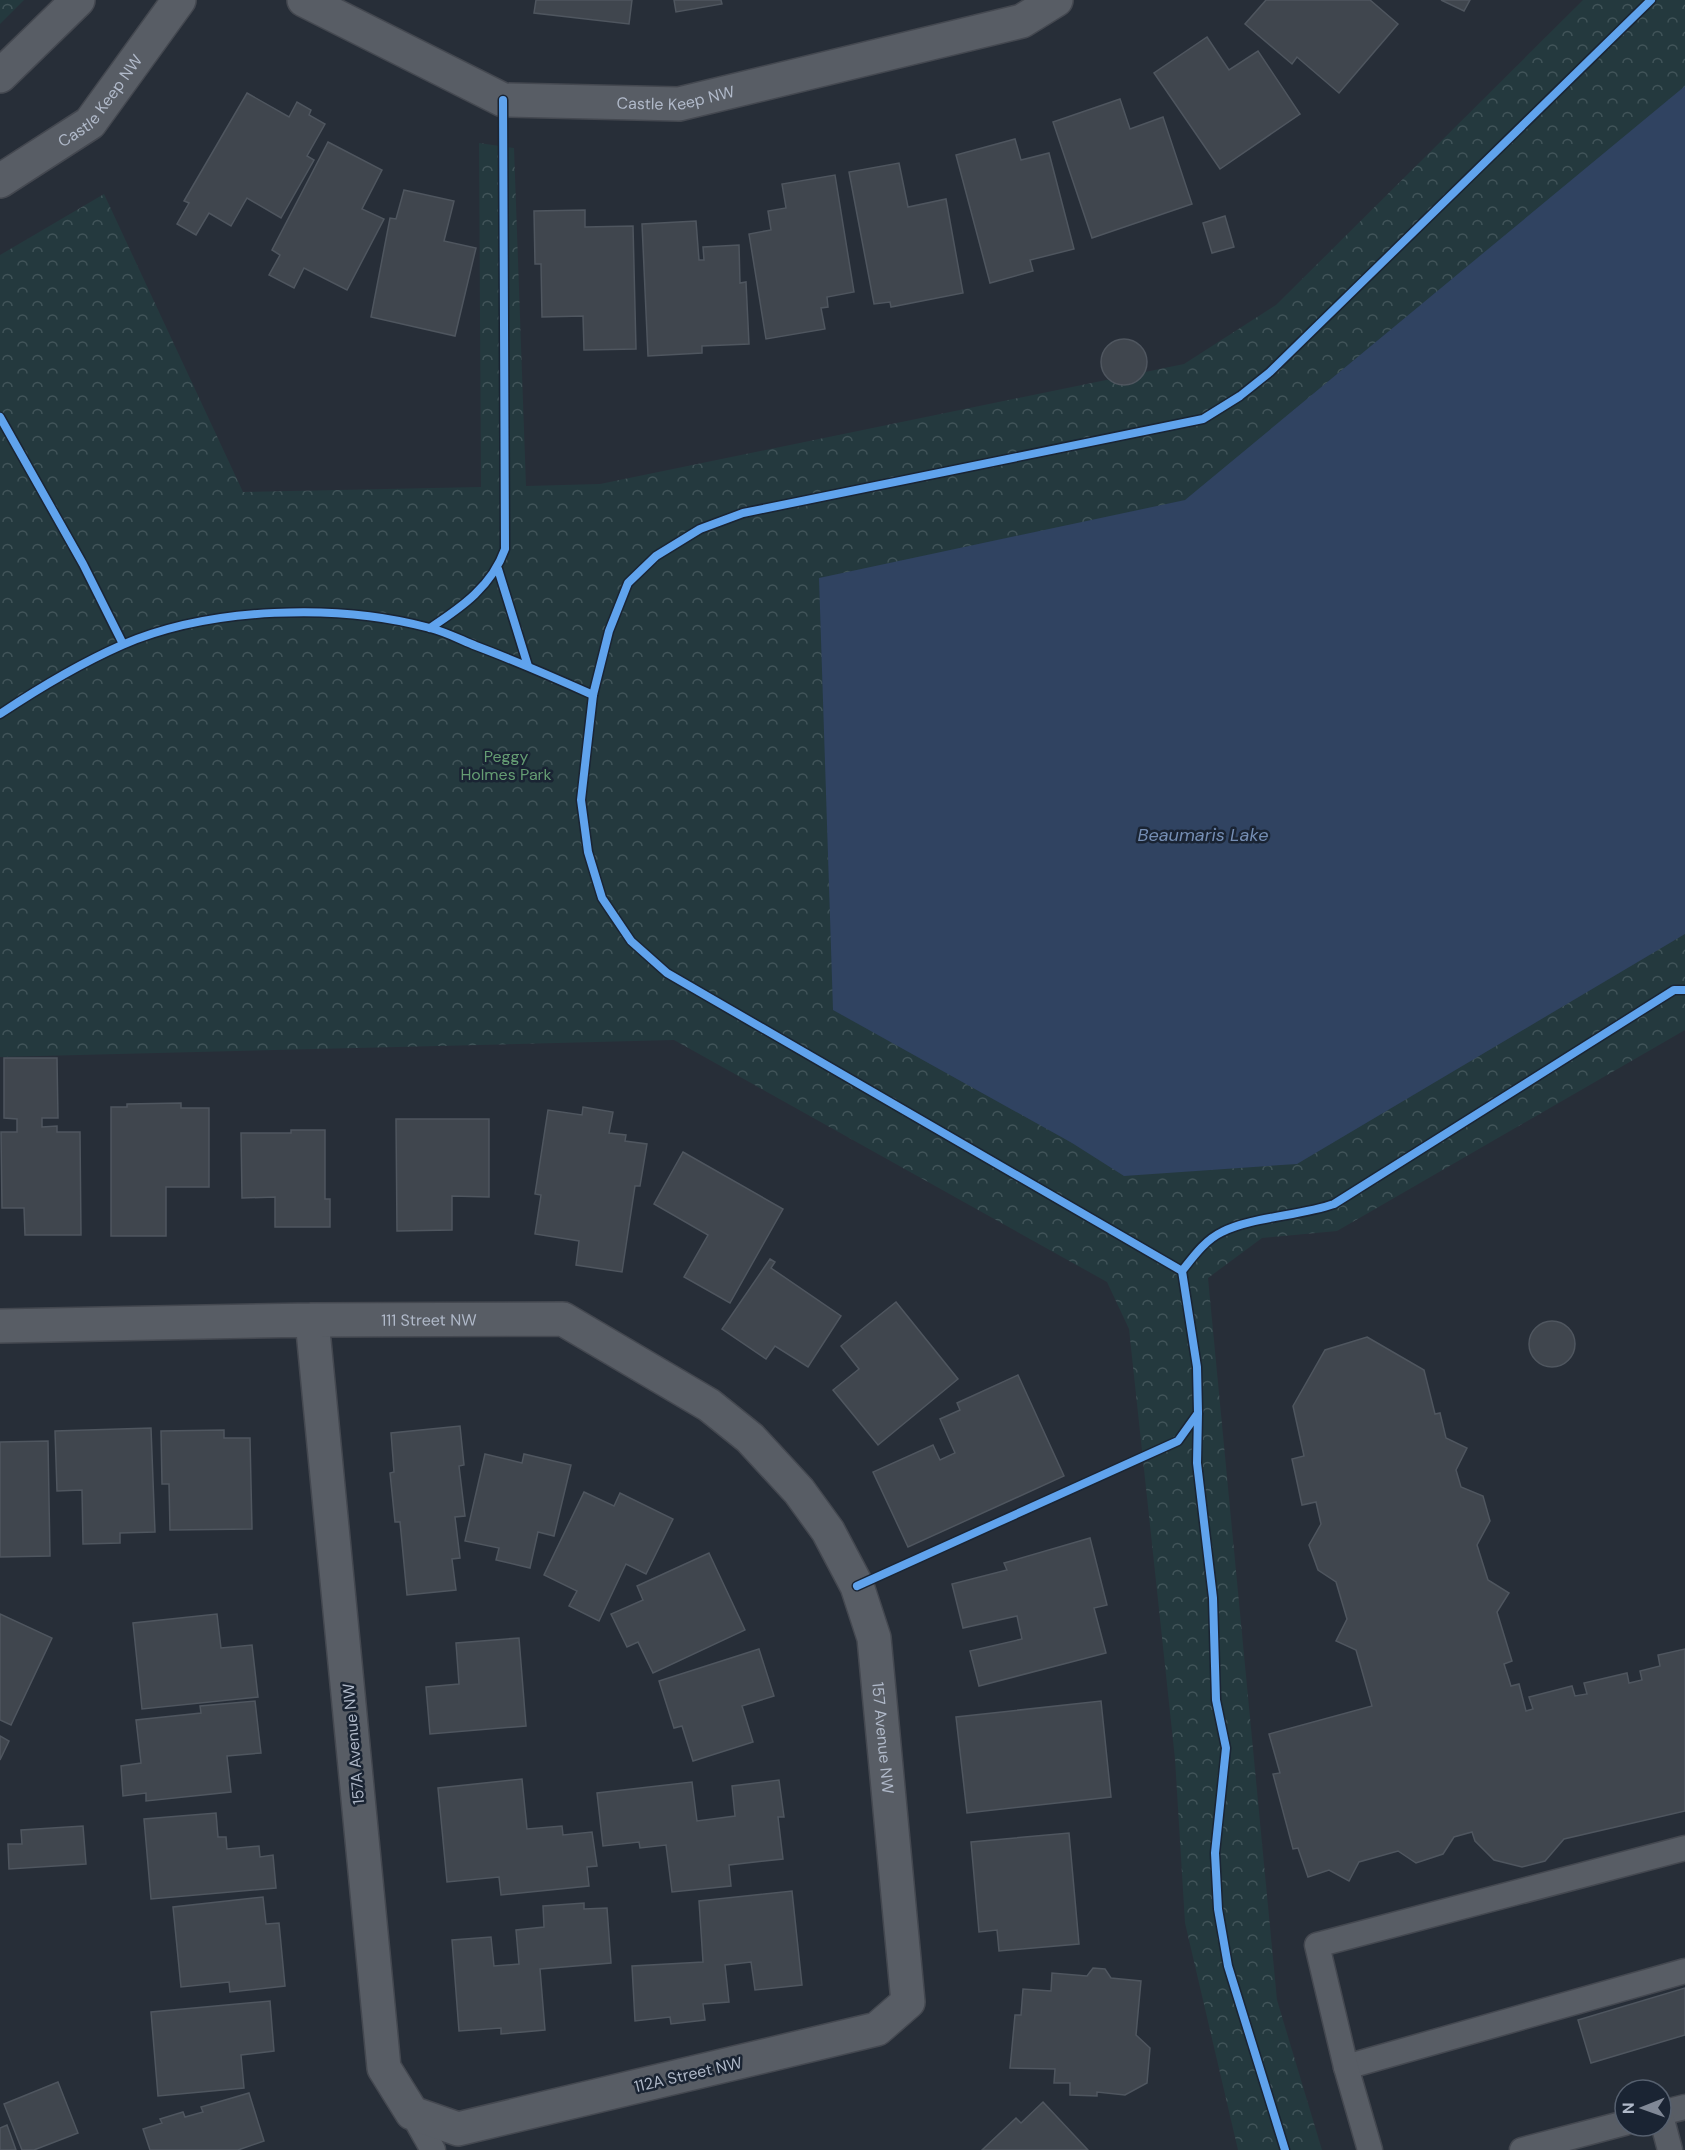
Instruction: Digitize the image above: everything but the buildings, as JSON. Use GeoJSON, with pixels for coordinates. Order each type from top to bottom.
{"type":"FeatureCollection","features":[{"type":"Feature","properties":{"kind":"street"},"geometry":{"type":"LineString","coordinates":[[0,76],[78,0]]}},
{"type":"Feature","properties":{"kind":"street","name":"Castle Keep NW"},"geometry":{"type":"LineString","coordinates":[[0,181],[90,123],[179,0]]}},
{"type":"Feature","properties":{"kind":"street","name":"Castle Keep NW"},"geometry":{"type":"LineString","coordinates":[[304,0],[504,100],[680,104],[1022,21],[1056,0]]}},
{"type":"Feature","properties":{"kind":"street","name":"111 Street NW"},"geometry":{"type":"LineString","coordinates":[[0,1326],[312,1320],[563,1319],[709,1405],[750,1438],[800,1491]]}},
{"type":"Feature","properties":{"kind":"street","name":"157A Avenue NW"},"geometry":{"type":"LineString","coordinates":[[312,1320],[384,2068],[412,2113]]}},
{"type":"Feature","properties":{"kind":"street","name":"157 Avenue NW"},"geometry":{"type":"LineString","coordinates":[[800,1491],[828,1531],[857,1586],[873,1638],[908,2002]]}},
{"type":"Feature","properties":{"kind":"street","name":"112A Street NW"},"geometry":{"type":"LineString","coordinates":[[412,2113],[458,2129],[878,2030],[908,2002]]}},
{"type":"Feature","properties":{"kind":"lane"},"geometry":{"type":"LineString","coordinates":[[1370,2150],[1346,2067],[1317,1945],[1685,1848]]}},
{"type":"Feature","properties":{"kind":"lane"},"geometry":{"type":"LineString","coordinates":[[1346,2067],[1685,1971]]}},
{"type":"Feature","properties":{"kind":"lane"},"geometry":{"type":"LineString","coordinates":[[412,2113],[433,2150]]}},
{"type":"Feature","properties":{"kind":"lane"},"geometry":{"type":"LineString","coordinates":[[1522,2150],[1613,2126]]}},
{"type":"Feature","properties":{"kind":"green space"},"geometry":{"type":"Polygon","coordinates":[[[0,0],[24,0],[0,24],[0,0]]]}},
{"type":"Feature","properties":{"kind":"green space","name":"Peggy Holmes Park"},"geometry":{"type":"Polygon","coordinates":[[[1583,0],[1685,0],[1685,1030],[1337,1231],[1262,1238],[1208,1278],[1277,2000],[1322,2150],[1238,2150],[1185,1923],[1175,1759],[1129,1329],[1107,1282],[674,1040],[0,1057],[0,255],[104,194],[243,492],[481,487],[479,143],[514,148],[526,486],[600,484],[1184,364],[1276,305],[1583,0]]]}},
{"type":"Feature","properties":{"kind":"water","name":"Beaumaris Lake"},"geometry":{"type":"Polygon","coordinates":[[[1685,86],[1685,934],[1297,1164],[1124,1176],[1072,1143],[833,1010],[819,578],[1185,500],[1685,86]]]}},
{"type":"Feature","properties":{"kind":"cycle path"},"geometry":{"type":"LineString","coordinates":[[1182,1271],[667,973],[631,941],[602,898],[588,852],[581,800],[593,695],[609,631],[628,583],[656,556],[700,529],[743,513],[1203,419],[1240,396],[1270,372],[1651,0]]}},
{"type":"Feature","properties":{"kind":"cycle path"},"geometry":{"type":"LineString","coordinates":[[430,628],[464,604],[484,585],[505,549],[503,100]]}},
{"type":"Feature","properties":{"kind":"cycle path"},"geometry":{"type":"LineString","coordinates":[[0,417],[83,564],[123,644]]}},
{"type":"Feature","properties":{"kind":"cycle path"},"geometry":{"type":"LineString","coordinates":[[498,569],[528,666]]}},
{"type":"Feature","properties":{"kind":"cycle path"},"geometry":{"type":"LineString","coordinates":[[0,714],[90,660],[157,632],[234,616],[274,613],[315,612],[355,615],[430,628],[593,695]]}},
{"type":"Feature","properties":{"kind":"cycle path"},"geometry":{"type":"LineString","coordinates":[[857,1586],[1178,1441],[1198,1413],[1197,1367],[1182,1271],[1210,1240],[1222,1232],[1247,1223],[1334,1204],[1674,990],[1685,990]]}},
{"type":"Feature","properties":{"kind":"cycle path"},"geometry":{"type":"LineString","coordinates":[[1198,1413],[1197,1463],[1213,1598],[1216,1700],[1226,1748],[1215,1853],[1218,1909],[1228,1966],[1285,2150]]}}]}
